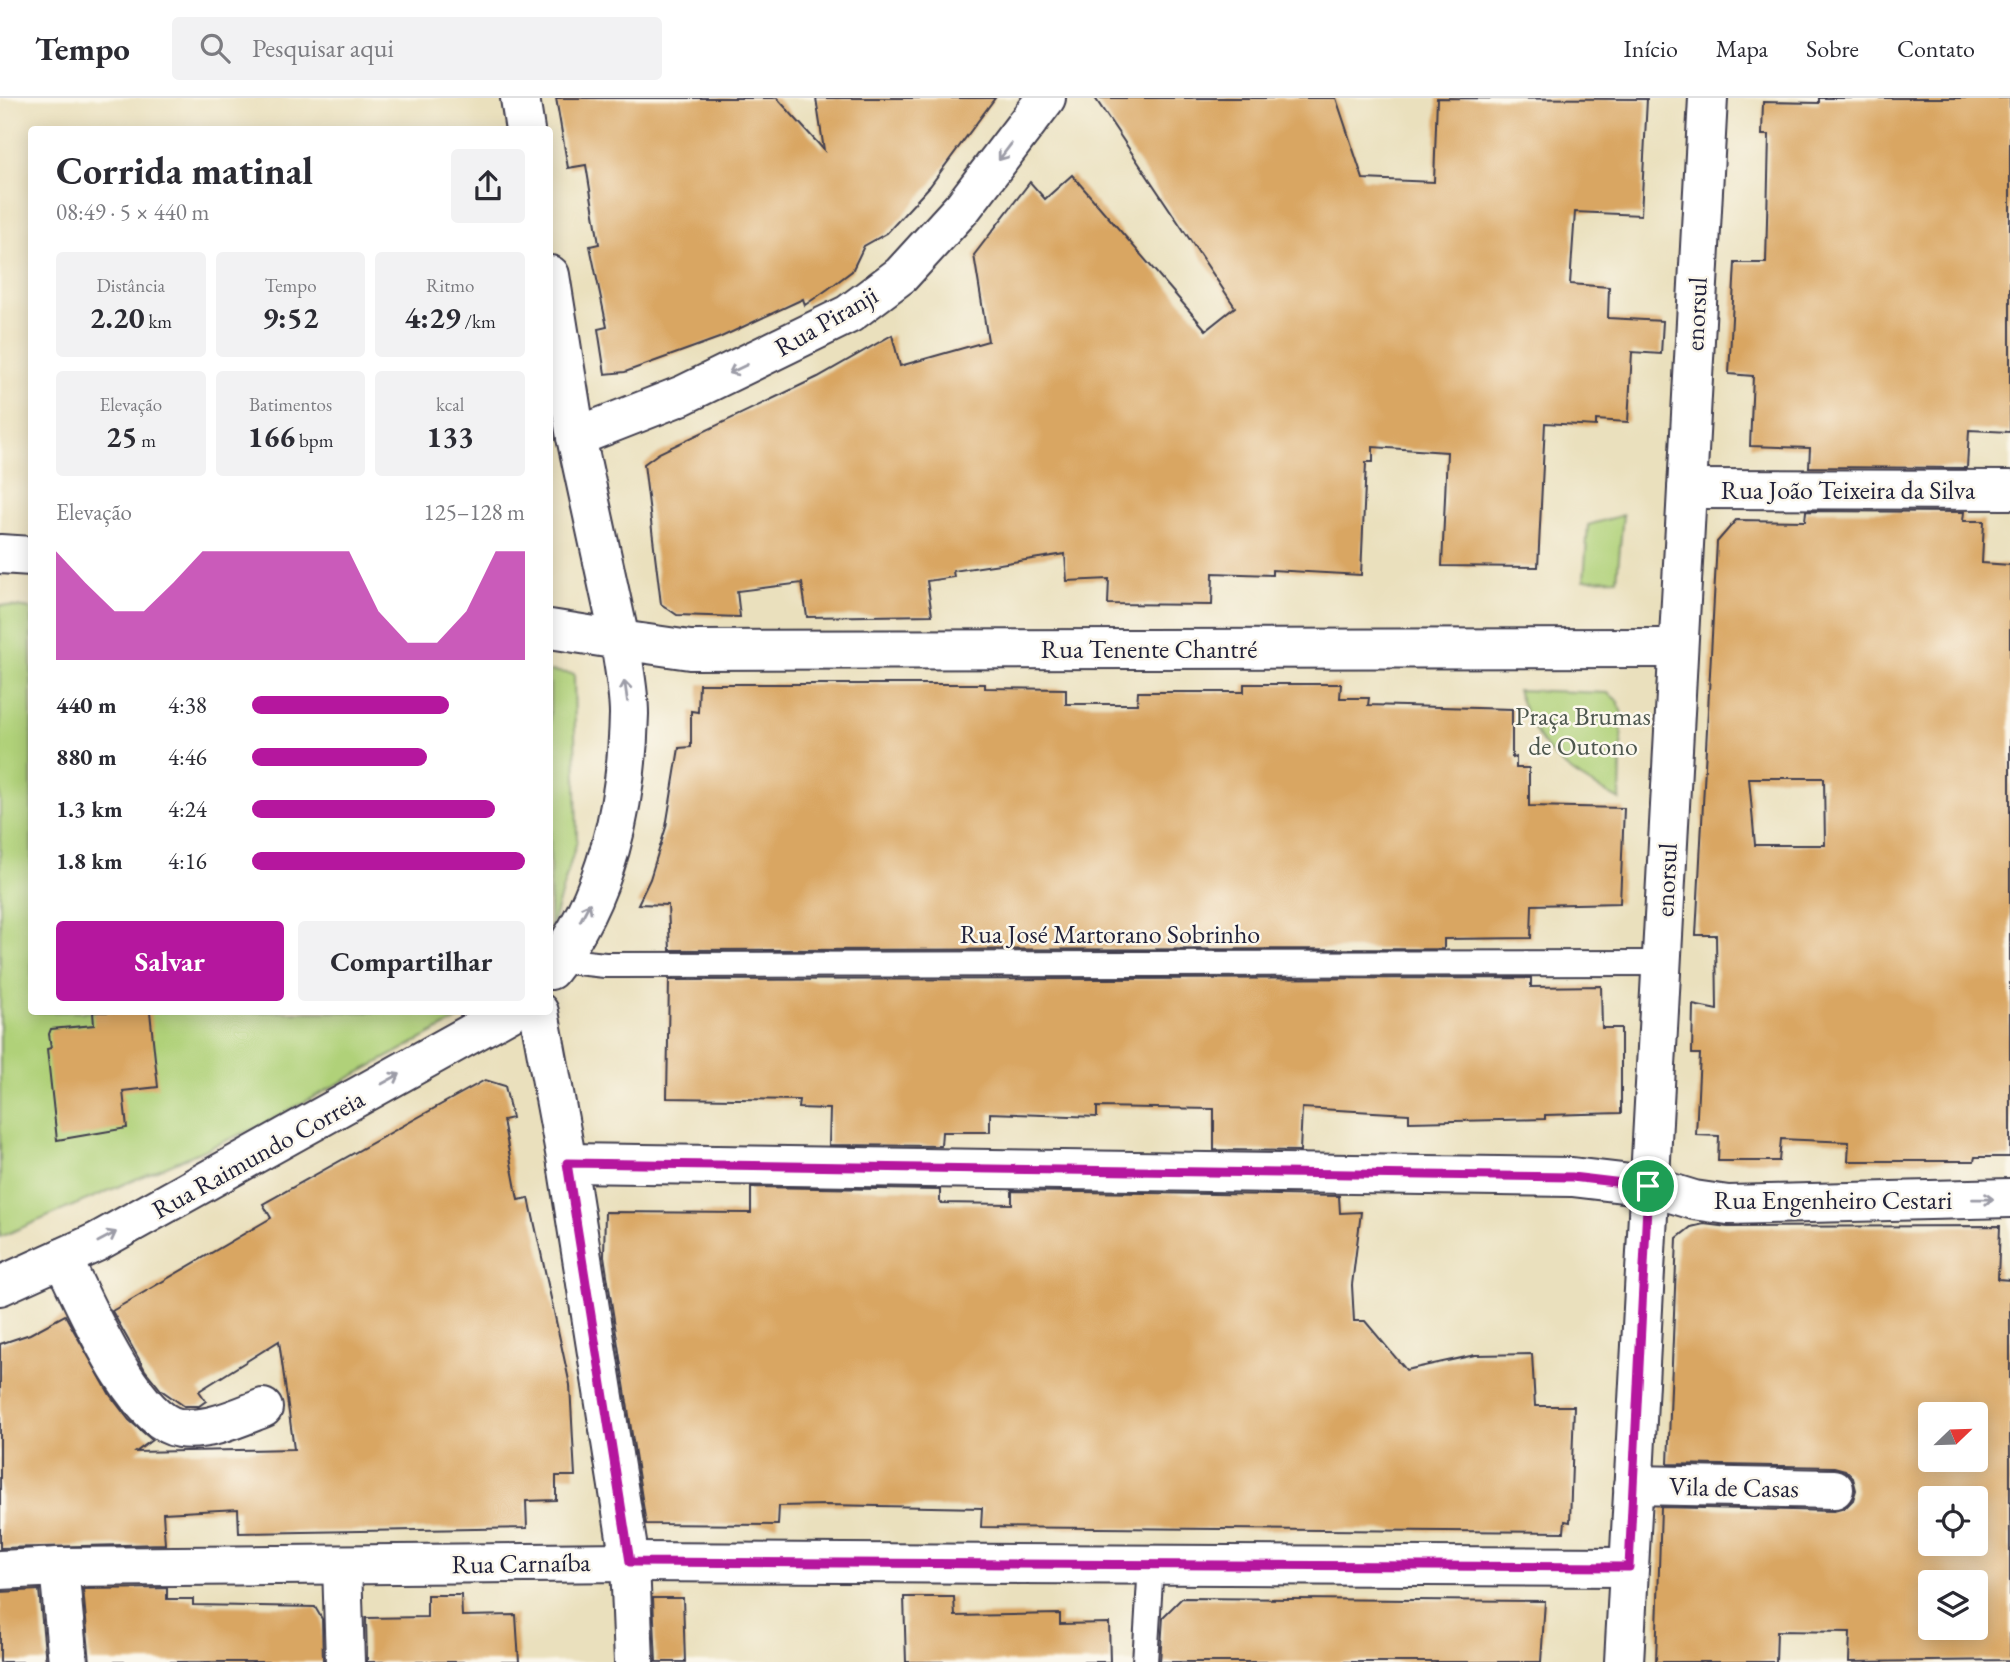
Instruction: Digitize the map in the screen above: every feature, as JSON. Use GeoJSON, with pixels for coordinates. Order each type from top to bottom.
{"type":"FeatureCollection","features":[{"type":"Feature","properties":{"kind":"street"},"geometry":{"type":"LineString","coordinates":[[520,98],[524,126]]}},
{"type":"Feature","properties":{"kind":"street","name":"Rua Piranji"},"geometry":{"type":"LineString","coordinates":[[576,437],[683,396],[849,314],[910,265],[963,207],[1046,98]]}},
{"type":"Feature","properties":{"kind":"street","name":"enorsul"},"geometry":{"type":"LineString","coordinates":[[1624,1662],[1708,98]]}},
{"type":"Feature","properties":{"kind":"street"},"geometry":{"type":"LineString","coordinates":[[553,294],[576,437],[620,640],[629,712],[623,792],[609,856],[587,908],[554,965]]}},
{"type":"Feature","properties":{"kind":"street","name":"Rua João Teixeira da Silva"},"geometry":{"type":"LineString","coordinates":[[1687,489],[2010,490]]}},
{"type":"Feature","properties":{"kind":"street"},"geometry":{"type":"LineString","coordinates":[[0,554],[28,555]]}},
{"type":"Feature","properties":{"kind":"street","name":"Rua Tenente Chantré"},"geometry":{"type":"LineString","coordinates":[[553,629],[690,650],[1678,648]]}},
{"type":"Feature","properties":{"kind":"street","name":"Rua Raimundo Correia"},"geometry":{"type":"LineString","coordinates":[[0,1286],[62,1258],[182,1196],[505,1015]]}},
{"type":"Feature","properties":{"kind":"street"},"geometry":{"type":"LineString","coordinates":[[540,1015],[567,1163],[630,1562],[634,1662]]}},
{"type":"Feature","properties":{"kind":"street","name":"Rua Engenheiro Cestari"},"geometry":{"type":"LineString","coordinates":[[567,1163],[1572,1177],[1648,1186],[1694,1200],[1728,1205],[2010,1198]]}},
{"type":"Feature","properties":{"kind":"street"},"geometry":{"type":"LineString","coordinates":[[62,1258],[109,1351],[143,1405],[157,1419],[176,1428],[195,1429],[263,1408]]}},
{"type":"Feature","properties":{"kind":"street","name":"Vila de Casas"},"geometry":{"type":"LineString","coordinates":[[1633,1485],[1834,1489]]}},
{"type":"Feature","properties":{"kind":"street","name":"Rua Carnaíba"},"geometry":{"type":"LineString","coordinates":[[0,1570],[59,1567],[630,1562],[1629,1567]]}},
{"type":"Feature","properties":{"kind":"street"},"geometry":{"type":"LineString","coordinates":[[342,1565],[345,1662]]}},
{"type":"Feature","properties":{"kind":"street"},"geometry":{"type":"LineString","coordinates":[[59,1567],[68,1662]]}},
{"type":"Feature","properties":{"kind":"lane","name":"Rua José Martorano Sobrinho"},"geometry":{"type":"LineString","coordinates":[[554,965],[1661,963]]}},
{"type":"Feature","properties":{"kind":"lane"},"geometry":{"type":"LineString","coordinates":[[1145,1662],[1150,1564]]}},
{"type":"Feature","properties":{"kind":"green space"},"geometry":{"type":"Polygon","coordinates":[[[1623,515],[1617,579],[1584,580],[1588,525],[1623,515]]]}},
{"type":"Feature","properties":{"kind":"green space"},"geometry":{"type":"Polygon","coordinates":[[[0,605],[28,609],[28,1015],[466,1015],[258,1127],[0,1237],[0,605]]]}},
{"type":"Feature","properties":{"kind":"green space"},"geometry":{"type":"Polygon","coordinates":[[[553,671],[574,674],[577,841],[553,921],[553,671]]]}},
{"type":"Feature","properties":{"kind":"green space","name":"Praça Brumas de Outono"},"geometry":{"type":"Polygon","coordinates":[[[1517,690],[1608,693],[1618,701],[1622,714],[1620,800],[1583,779],[1555,757],[1534,730],[1517,690]]]}},
{"type":"Feature","properties":{"kind":"building"},"geometry":{"type":"Polygon","coordinates":[[[556,98],[777,98],[824,150],[816,98],[995,98],[930,186],[887,233],[864,246],[852,271],[828,289],[805,305],[803,299],[719,338],[625,372],[605,374],[598,329],[607,327],[590,246],[599,244],[586,165],[568,168],[556,98]]]}},
{"type":"Feature","properties":{"kind":"building"},"geometry":{"type":"Polygon","coordinates":[[[1095,98],[1336,98],[1363,179],[1434,182],[1437,98],[1647,99],[1641,215],[1575,212],[1570,284],[1609,287],[1608,318],[1663,321],[1661,354],[1632,352],[1628,422],[1596,420],[1596,426],[1545,423],[1538,567],[1442,566],[1447,452],[1373,447],[1373,462],[1366,462],[1361,575],[1272,570],[1272,575],[1213,573],[1212,605],[1108,604],[1109,579],[1067,581],[1065,554],[953,571],[954,577],[927,581],[932,615],[807,617],[802,583],[737,591],[740,617],[677,615],[661,604],[644,464],[659,453],[818,377],[892,335],[900,366],[988,341],[974,255],[1030,182],[1045,199],[1072,175],[1206,330],[1235,307],[1095,98]]]}},
{"type":"Feature","properties":{"kind":"building"},"geometry":{"type":"Polygon","coordinates":[[[1819,98],[2010,98],[2010,432],[1969,430],[1967,468],[1809,467],[1810,448],[1750,446],[1753,376],[1729,374],[1735,263],[1766,263],[1769,135],[1762,135],[1763,102],[1819,103],[1819,98]]]}},
{"type":"Feature","properties":{"kind":"building"},"geometry":{"type":"Polygon","coordinates":[[[1806,511],[1964,512],[1963,521],[1984,521],[1982,563],[2010,565],[2010,1157],[1975,1157],[1974,1161],[1848,1161],[1849,1142],[1781,1139],[1779,1161],[1718,1161],[1719,1136],[1696,1135],[1700,1054],[1692,1054],[1693,1005],[1717,1010],[1716,935],[1696,935],[1717,542],[1736,520],[1805,521],[1806,511]],[[1749,778],[1755,845],[1825,845],[1824,778],[1749,778]]]}},
{"type":"Feature","properties":{"kind":"building"},"geometry":{"type":"Polygon","coordinates":[[[699,684],[985,684],[985,688],[1066,689],[1066,704],[1137,704],[1138,692],[1244,692],[1244,684],[1341,684],[1340,698],[1369,698],[1368,705],[1512,709],[1512,758],[1516,757],[1516,768],[1529,768],[1529,806],[1624,808],[1620,903],[1532,905],[1531,938],[1444,939],[1444,949],[670,950],[668,905],[638,904],[650,879],[666,827],[679,748],[691,747],[691,711],[698,712],[699,684]]]}},
{"type":"Feature","properties":{"kind":"building"},"geometry":{"type":"Polygon","coordinates":[[[1531,978],[1531,987],[1601,986],[1602,1028],[1621,1028],[1621,1113],[1545,1115],[1545,1119],[1409,1122],[1409,1114],[1302,1108],[1300,1151],[1214,1150],[1214,1109],[1097,1107],[1097,1117],[990,1113],[990,1132],[942,1132],[941,1146],[829,1145],[830,1109],[798,1108],[799,1100],[667,1098],[669,980],[1531,978]]]}},
{"type":"Feature","properties":{"kind":"building"},"geometry":{"type":"Polygon","coordinates":[[[93,1015],[150,1015],[158,1087],[123,1091],[127,1128],[57,1140],[47,1049],[51,1048],[49,1034],[51,1029],[94,1025],[93,1015]]]}},
{"type":"Feature","properties":{"kind":"building"},"geometry":{"type":"Polygon","coordinates":[[[485,1080],[505,1086],[512,1118],[503,1120],[518,1200],[529,1198],[570,1385],[575,1476],[556,1476],[556,1500],[526,1501],[527,1528],[239,1533],[238,1509],[163,1513],[165,1544],[0,1548],[0,1344],[30,1334],[65,1315],[110,1395],[129,1420],[152,1440],[136,1452],[294,1449],[279,1341],[199,1391],[206,1401],[199,1406],[184,1406],[161,1390],[145,1370],[112,1311],[271,1218],[263,1204],[485,1080]]]}},
{"type":"Feature","properties":{"kind":"building"},"geometry":{"type":"Polygon","coordinates":[[[751,1187],[940,1190],[940,1203],[1012,1204],[1012,1191],[1339,1196],[1340,1213],[1361,1212],[1352,1285],[1354,1321],[1365,1321],[1406,1370],[1475,1355],[1532,1354],[1535,1406],[1574,1406],[1570,1522],[1565,1521],[1564,1532],[981,1527],[982,1508],[827,1505],[779,1506],[778,1525],[646,1524],[604,1256],[605,1212],[751,1213],[751,1187]]]}},
{"type":"Feature","properties":{"kind":"building"},"geometry":{"type":"Polygon","coordinates":[[[1704,1224],[1728,1227],[2000,1226],[1998,1279],[2010,1280],[2010,1660],[1849,1662],[1850,1632],[1777,1631],[1776,1662],[1656,1662],[1661,1507],[1834,1511],[1845,1508],[1853,1500],[1856,1490],[1853,1478],[1845,1470],[1834,1467],[1668,1464],[1677,1238],[1691,1227],[1704,1224]]]}},
{"type":"Feature","properties":{"kind":"building"},"geometry":{"type":"Polygon","coordinates":[[[167,1588],[167,1599],[193,1599],[193,1605],[315,1607],[322,1619],[323,1662],[90,1662],[83,1589],[167,1588]]]}},
{"type":"Feature","properties":{"kind":"building"},"geometry":{"type":"Polygon","coordinates":[[[39,1590],[46,1662],[0,1662],[0,1592],[39,1590]]]}},
{"type":"Feature","properties":{"kind":"building"},"geometry":{"type":"Polygon","coordinates":[[[427,1595],[461,1595],[462,1616],[516,1615],[519,1662],[367,1662],[366,1618],[427,1617],[427,1595]]]}},
{"type":"Feature","properties":{"kind":"building"},"geometry":{"type":"Polygon","coordinates":[[[904,1597],[954,1597],[955,1616],[1060,1614],[1060,1624],[1109,1623],[1110,1662],[906,1662],[904,1597]]]}},
{"type":"Feature","properties":{"kind":"building"},"geometry":{"type":"Polygon","coordinates":[[[653,1598],[683,1598],[685,1662],[656,1662],[653,1598]]]}},
{"type":"Feature","properties":{"kind":"building"},"geometry":{"type":"Polygon","coordinates":[[[1182,1598],[1545,1601],[1541,1662],[1160,1662],[1163,1617],[1182,1598]]]}},
{"type":"Feature","properties":{"kind":"route"},"geometry":{"type":"LineString","coordinates":[[567,1163],[1572,1177],[1648,1186],[1629,1567],[630,1562],[567,1163]]}}]}
